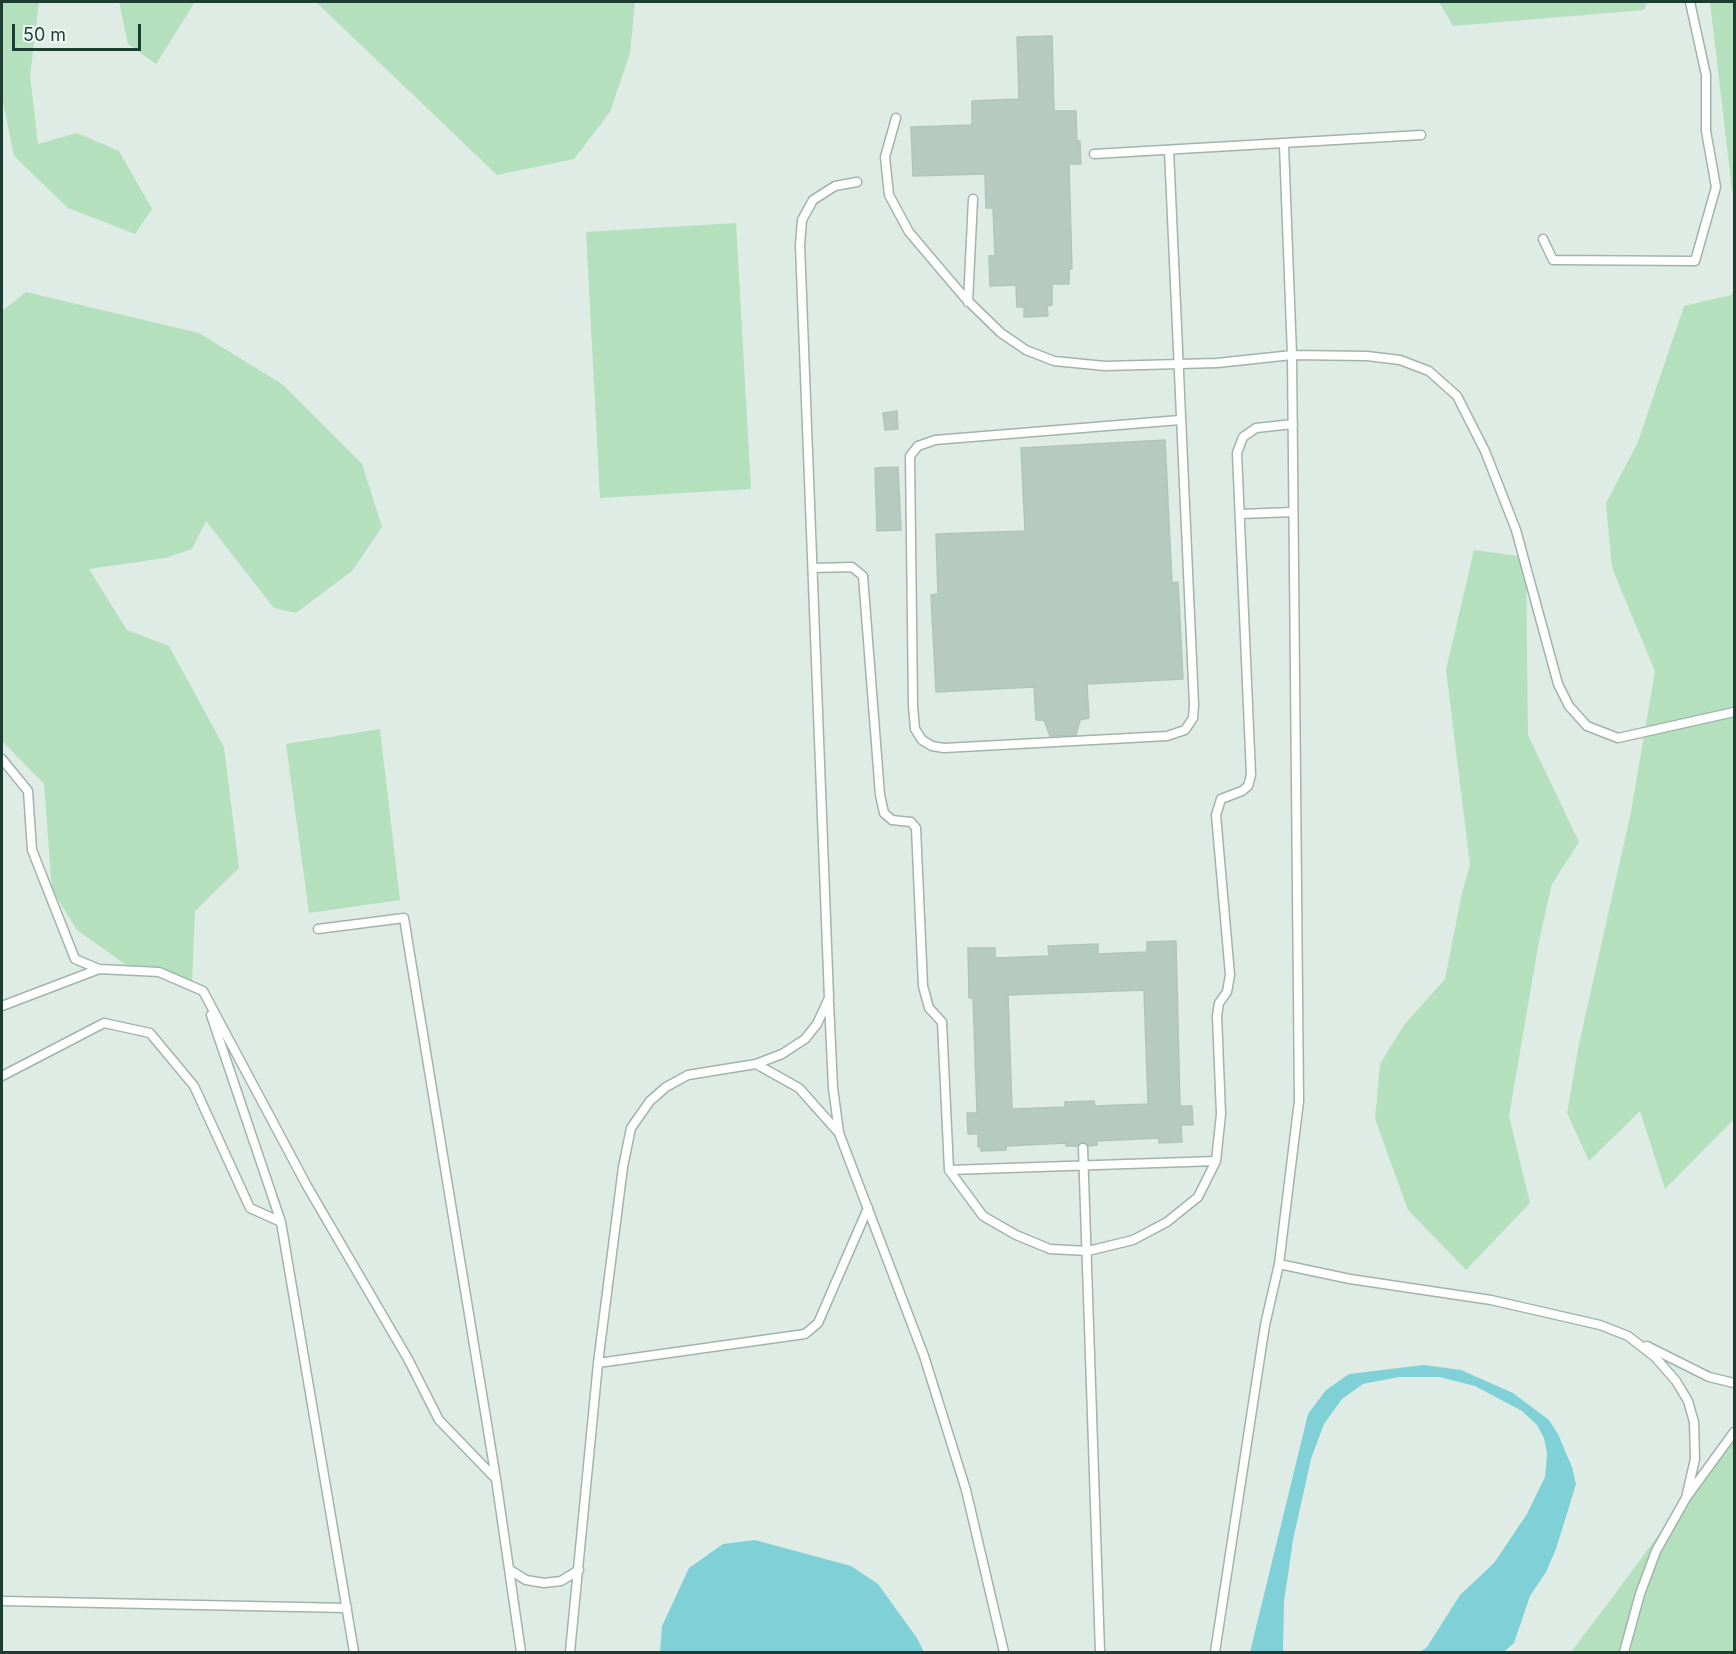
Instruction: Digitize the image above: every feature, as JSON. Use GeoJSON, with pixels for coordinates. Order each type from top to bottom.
{"type":"FeatureCollection","features":[{"type":"Feature","properties":{"kind":"lane"},"geometry":{"type":"LineString","coordinates":[[1543,239],[1553,260],[1695,261],[1716,187],[1706,131],[1706,75],[1690,2]]}},
{"type":"Feature","properties":{"kind":"lane"},"geometry":{"type":"LineString","coordinates":[[896,118],[885,156],[889,195],[909,232],[968,302],[1001,333],[1026,350],[1054,361],[1106,366],[1177,364],[1292,355],[1367,356],[1400,360],[1429,371],[1457,396],[1485,451],[1516,530],[1558,684],[1569,706],[1587,726],[1618,738],[1734,712]]}},
{"type":"Feature","properties":{"kind":"lane"},"geometry":{"type":"LineString","coordinates":[[1094,154],[1284,145],[1421,135]]}},
{"type":"Feature","properties":{"kind":"lane"},"geometry":{"type":"LineString","coordinates":[[1215,1653],[1263,1337],[1279,1264],[1299,1101],[1292,355],[1284,145]]}},
{"type":"Feature","properties":{"kind":"lane"},"geometry":{"type":"LineString","coordinates":[[1169,150],[1194,705],[1192,718],[1185,730],[1167,736],[945,748],[932,746],[922,740],[915,729],[913,706],[910,456],[918,446],[934,440],[1180,420]]}},
{"type":"Feature","properties":{"kind":"lane"},"geometry":{"type":"LineString","coordinates":[[857,182],[835,186],[813,200],[802,220],[800,245],[833,1088],[839,1133],[924,1356],[966,1490],[1004,1653]]}},
{"type":"Feature","properties":{"kind":"lane"},"geometry":{"type":"LineString","coordinates":[[968,302],[973,199]]}},
{"type":"Feature","properties":{"kind":"lane"},"geometry":{"type":"LineString","coordinates":[[813,568],[852,567],[862,576],[884,813],[892,820],[911,822],[916,828],[923,986],[929,1008],[942,1022],[949,1170],[983,1216],[1016,1235],[1050,1249],[1088,1251],[1132,1240],[1167,1222],[1198,1197],[1216,1161],[1221,1114],[1217,1016],[1219,1003],[1227,992],[1230,975],[1216,814],[1221,799],[1242,791],[1248,786],[1251,775],[1237,453],[1243,437],[1256,428],[1293,424]]}},
{"type":"Feature","properties":{"kind":"lane"},"geometry":{"type":"LineString","coordinates":[[1240,514],[1293,512]]}},
{"type":"Feature","properties":{"kind":"lane"},"geometry":{"type":"LineString","coordinates":[[2,759],[28,791],[32,850],[75,959],[99,969],[159,972],[203,992],[307,1186],[408,1359],[439,1420],[496,1479]]}},
{"type":"Feature","properties":{"kind":"lane"},"geometry":{"type":"LineString","coordinates":[[318,929],[404,918],[496,1479],[520,1653]]}},
{"type":"Feature","properties":{"kind":"lane"},"geometry":{"type":"LineString","coordinates":[[2,1006],[99,969]]}},
{"type":"Feature","properties":{"kind":"lane"},"geometry":{"type":"LineString","coordinates":[[203,992],[281,1222],[354,1653]]}},
{"type":"Feature","properties":{"kind":"lane"},"geometry":{"type":"LineString","coordinates":[[570,1653],[598,1364],[623,1167],[631,1128],[650,1101],[666,1087],[688,1075],[756,1064],[782,1054],[805,1039],[817,1024],[829,998]]}},
{"type":"Feature","properties":{"kind":"lane"},"geometry":{"type":"LineString","coordinates":[[2,1076],[104,1023],[150,1032],[194,1086],[250,1208],[281,1222]]}},
{"type":"Feature","properties":{"kind":"lane"},"geometry":{"type":"LineString","coordinates":[[756,1064],[800,1088],[839,1133]]}},
{"type":"Feature","properties":{"kind":"lane"},"geometry":{"type":"LineString","coordinates":[[1083,1148],[1100,1653]]}},
{"type":"Feature","properties":{"kind":"lane"},"geometry":{"type":"LineString","coordinates":[[949,1170],[1216,1161]]}},
{"type":"Feature","properties":{"kind":"lane"},"geometry":{"type":"LineString","coordinates":[[598,1364],[805,1334],[818,1323],[868,1208]]}},
{"type":"Feature","properties":{"kind":"lane"},"geometry":{"type":"LineString","coordinates":[[1279,1264],[1350,1279],[1491,1300],[1600,1325],[1628,1336],[1709,1377],[1734,1383]]}},
{"type":"Feature","properties":{"kind":"lane"},"geometry":{"type":"LineString","coordinates":[[1628,1336],[1676,1380],[1688,1401],[1694,1422],[1695,1459],[1686,1497]]}},
{"type":"Feature","properties":{"kind":"lane"},"geometry":{"type":"LineString","coordinates":[[1624,1653],[1640,1594],[1656,1551],[1686,1497],[1734,1432]]}},
{"type":"Feature","properties":{"kind":"lane"},"geometry":{"type":"LineString","coordinates":[[510,1570],[526,1580],[544,1583],[561,1581],[579,1570]]}},
{"type":"Feature","properties":{"kind":"lane"},"geometry":{"type":"LineString","coordinates":[[2,1601],[347,1608]]}},
{"type":"Feature","properties":{"kind":"green space"},"geometry":{"type":"Polygon","coordinates":[[[2,2],[39,2],[30,76],[38,144],[77,133],[119,151],[152,209],[135,234],[68,208],[14,156],[2,97],[2,2]]]}},
{"type":"Feature","properties":{"kind":"green space"},"geometry":{"type":"Polygon","coordinates":[[[119,2],[195,2],[156,64],[128,44],[119,2]]]}},
{"type":"Feature","properties":{"kind":"green space"},"geometry":{"type":"Polygon","coordinates":[[[316,2],[635,2],[630,53],[610,112],[574,159],[497,175],[316,2]]]}},
{"type":"Feature","properties":{"kind":"green space"},"geometry":{"type":"Polygon","coordinates":[[[1439,2],[1648,2],[1644,10],[1453,26],[1439,2]]]}},
{"type":"Feature","properties":{"kind":"green space"},"geometry":{"type":"Polygon","coordinates":[[[1710,2],[1734,2],[1734,195],[1732,190],[1710,2]]]}},
{"type":"Feature","properties":{"kind":"green space"},"geometry":{"type":"Polygon","coordinates":[[[736,223],[751,489],[600,498],[586,232],[736,223]]]}},
{"type":"Feature","properties":{"kind":"green space"},"geometry":{"type":"Polygon","coordinates":[[[1734,289],[1734,1119],[1665,1189],[1640,1111],[1589,1161],[1567,1113],[1579,1044],[1631,812],[1655,671],[1612,568],[1606,503],[1638,442],[1684,306],[1731,295],[1734,289]]]}},
{"type":"Feature","properties":{"kind":"green space"},"geometry":{"type":"Polygon","coordinates":[[[26,292],[199,333],[282,384],[362,464],[382,527],[352,571],[296,613],[274,608],[206,521],[192,549],[165,558],[89,569],[127,630],[169,646],[224,747],[239,868],[195,911],[192,983],[132,969],[77,930],[52,890],[44,784],[2,741],[2,311],[26,292]]]}},
{"type":"Feature","properties":{"kind":"green space"},"geometry":{"type":"Polygon","coordinates":[[[1474,550],[1526,557],[1528,735],[1579,842],[1552,884],[1539,941],[1509,1116],[1530,1203],[1466,1270],[1408,1210],[1375,1119],[1380,1064],[1404,1025],[1445,979],[1462,893],[1470,865],[1446,670],[1474,550]]]}},
{"type":"Feature","properties":{"kind":"green space"},"geometry":{"type":"Polygon","coordinates":[[[380,729],[400,900],[309,913],[286,744],[380,729]]]}},
{"type":"Feature","properties":{"kind":"green space"},"geometry":{"type":"Polygon","coordinates":[[[1734,1432],[1734,1652],[1571,1652],[1612,1598],[1734,1432]]]}},
{"type":"Feature","properties":{"kind":"water"},"geometry":{"type":"Polygon","coordinates":[[[1424,1365],[1461,1370],[1513,1393],[1549,1420],[1558,1434],[1572,1467],[1576,1484],[1556,1549],[1546,1572],[1530,1596],[1514,1643],[1504,1652],[1420,1652],[1427,1647],[1460,1595],[1494,1563],[1527,1514],[1545,1477],[1547,1453],[1544,1438],[1537,1425],[1522,1411],[1475,1386],[1439,1377],[1399,1377],[1363,1384],[1342,1399],[1324,1424],[1311,1459],[1293,1540],[1284,1602],[1283,1652],[1250,1652],[1308,1414],[1326,1390],[1349,1374],[1424,1365]]]}},
{"type":"Feature","properties":{"kind":"water"},"geometry":{"type":"Polygon","coordinates":[[[755,1540],[851,1566],[878,1584],[917,1638],[924,1652],[660,1652],[662,1626],[689,1568],[723,1544],[755,1540]]]}},
{"type":"Feature","properties":{"kind":"building"},"geometry":{"type":"Polygon","coordinates":[[[1052,36],[1054,111],[1076,111],[1077,141],[1080,141],[1081,164],[1069,164],[1072,269],[1069,269],[1069,284],[1052,284],[1052,305],[1047,306],[1048,316],[1024,317],[1024,307],[1017,307],[1016,285],[990,286],[989,256],[995,256],[993,208],[986,208],[985,174],[913,176],[911,127],[972,125],[972,101],[1019,99],[1017,37],[1052,36]]]}},
{"type":"Feature","properties":{"kind":"building"},"geometry":{"type":"Polygon","coordinates":[[[897,411],[898,429],[885,430],[883,413],[897,411]]]}},
{"type":"Feature","properties":{"kind":"building"},"geometry":{"type":"Polygon","coordinates":[[[1165,440],[1172,583],[1178,582],[1183,679],[1087,684],[1089,718],[1080,720],[1076,735],[1050,736],[1044,720],[1036,720],[1034,687],[936,692],[931,595],[938,594],[936,534],[1025,531],[1021,448],[1165,440]]]}},
{"type":"Feature","properties":{"kind":"building"},"geometry":{"type":"Polygon","coordinates":[[[898,467],[901,530],[877,531],[875,468],[898,467]]]}},
{"type":"Feature","properties":{"kind":"building"},"geometry":{"type":"Polygon","coordinates":[[[1176,941],[1180,1106],[1192,1106],[1193,1125],[1181,1125],[1182,1142],[1159,1143],[1159,1138],[1097,1141],[1097,1145],[1089,1146],[1082,1142],[1077,1146],[1066,1146],[1066,1143],[1006,1146],[1006,1150],[981,1151],[981,1147],[978,1147],[978,1134],[968,1134],[967,1113],[977,1113],[973,998],[969,998],[968,948],[995,948],[995,958],[1049,956],[1048,946],[1098,944],[1098,954],[1147,952],[1147,942],[1176,941]],[[1144,990],[1008,995],[1012,1109],[1065,1107],[1065,1102],[1094,1101],[1095,1106],[1148,1104],[1144,990]]]}}]}
